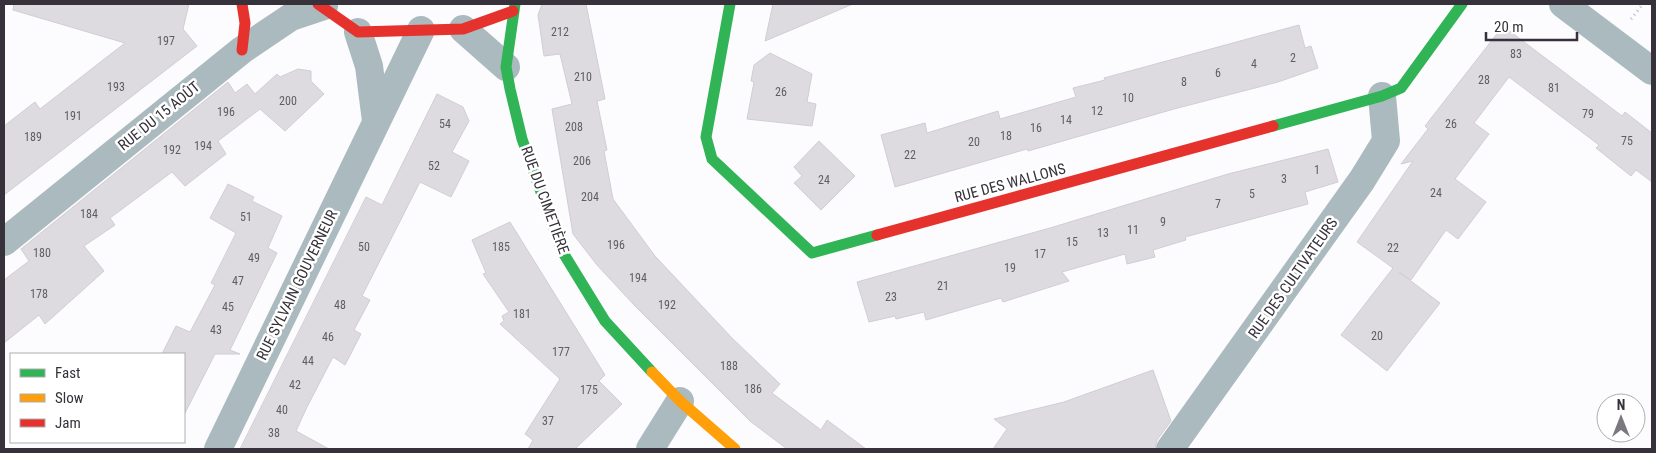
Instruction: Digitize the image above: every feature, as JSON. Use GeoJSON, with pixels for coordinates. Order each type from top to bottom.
{"type":"FeatureCollection","features":[{"type":"Feature","properties":{"kind":"street"},"geometry":{"type":"LineString","coordinates":[[242,4],[245,23],[242,50]]}},
{"type":"Feature","properties":{"kind":"street","name":"RUE DU 15 AOÛT"},"geometry":{"type":"LineString","coordinates":[[4,242],[242,50],[291,17],[322,4],[358,32]]}},
{"type":"Feature","properties":{"kind":"street","name":"RUE DES WALLONS"},"geometry":{"type":"LineString","coordinates":[[730,4],[706,136],[712,160],[812,253],[1382,96],[1401,88],[1462,4]]}},
{"type":"Feature","properties":{"kind":"street"},"geometry":{"type":"LineString","coordinates":[[1563,4],[1652,71]]}},
{"type":"Feature","properties":{"kind":"street"},"geometry":{"type":"LineString","coordinates":[[376,121],[369,66],[358,32],[464,29],[514,7]]}},
{"type":"Feature","properties":{"kind":"street","name":"RUE DU CIMETIÈRE"},"geometry":{"type":"LineString","coordinates":[[514,7],[506,67],[522,139],[562,251],[605,321],[680,401],[735,449]]}},
{"type":"Feature","properties":{"kind":"street"},"geometry":{"type":"LineString","coordinates":[[464,29],[506,67]]}},
{"type":"Feature","properties":{"kind":"street","name":"RUE SYLVAIN GOUVERNEUR"},"geometry":{"type":"LineString","coordinates":[[218,449],[421,30]]}},
{"type":"Feature","properties":{"kind":"street","name":"RUE DES CULTIVATEURS"},"geometry":{"type":"LineString","coordinates":[[1170,449],[1362,180],[1386,141],[1382,96]]}},
{"type":"Feature","properties":{"kind":"street"},"geometry":{"type":"LineString","coordinates":[[650,449],[680,401]]}},
{"type":"Feature","properties":{"kind":"building"},"geometry":{"type":"Polygon","coordinates":[[[14,4],[189,4],[183,29],[197,46],[4,195],[4,126],[35,102],[40,109],[125,43],[13,10],[14,4]]]}},
{"type":"Feature","properties":{"kind":"building"},"geometry":{"type":"Polygon","coordinates":[[[542,4],[586,4],[605,99],[597,101],[607,150],[604,151],[613,199],[655,256],[732,338],[780,384],[772,393],[821,430],[827,420],[866,449],[787,449],[750,421],[635,306],[597,265],[573,234],[552,109],[572,104],[560,54],[544,56],[538,15],[542,4]]]}},
{"type":"Feature","properties":{"kind":"building"},"geometry":{"type":"Polygon","coordinates":[[[773,4],[853,4],[765,41],[773,4]]]}},
{"type":"Feature","properties":{"kind":"building"},"geometry":{"type":"Polygon","coordinates":[[[1299,25],[1305,48],[1311,46],[1318,68],[1278,82],[1174,109],[1028,151],[1027,149],[895,187],[881,135],[925,123],[927,133],[998,111],[1000,119],[1076,97],[1073,88],[1105,80],[1104,78],[1299,25]]]}},
{"type":"Feature","properties":{"kind":"building"},"geometry":{"type":"Polygon","coordinates":[[[1503,26],[1622,116],[1625,112],[1652,133],[1652,182],[1636,170],[1631,176],[1596,148],[1599,145],[1509,77],[1474,123],[1489,134],[1455,179],[1486,202],[1458,239],[1446,230],[1411,280],[1399,272],[1440,303],[1387,371],[1341,335],[1393,268],[1357,242],[1413,161],[1401,164],[1428,129],[1425,126],[1503,26]]]}},
{"type":"Feature","properties":{"kind":"building"},"geometry":{"type":"Polygon","coordinates":[[[770,53],[812,74],[807,102],[816,104],[812,126],[747,119],[754,82],[751,81],[754,65],[770,53]]]}},
{"type":"Feature","properties":{"kind":"building"},"geometry":{"type":"Polygon","coordinates":[[[298,69],[311,71],[311,81],[324,94],[285,131],[260,109],[218,141],[226,154],[185,186],[172,172],[110,218],[115,225],[84,246],[104,271],[45,324],[39,315],[4,343],[4,280],[29,261],[21,249],[228,82],[235,93],[247,84],[255,94],[277,74],[280,77],[298,69]]]}},
{"type":"Feature","properties":{"kind":"building"},"geometry":{"type":"Polygon","coordinates":[[[437,94],[463,107],[469,121],[452,152],[469,161],[451,197],[420,182],[362,296],[370,300],[354,330],[361,334],[345,365],[333,357],[307,407],[296,431],[329,449],[240,449],[366,197],[382,205],[437,94]]]}},
{"type":"Feature","properties":{"kind":"building"},"geometry":{"type":"Polygon","coordinates":[[[819,141],[855,176],[821,210],[794,183],[802,176],[794,167],[819,141]]]}},
{"type":"Feature","properties":{"kind":"building"},"geometry":{"type":"Polygon","coordinates":[[[1328,149],[1338,182],[1305,192],[1308,204],[1185,237],[1186,240],[1153,250],[1155,257],[1127,264],[1125,254],[1062,272],[1069,281],[1003,302],[1001,298],[926,320],[924,312],[896,319],[895,316],[869,322],[857,282],[1050,228],[1228,174],[1328,149]]]}},
{"type":"Feature","properties":{"kind":"building"},"geometry":{"type":"Polygon","coordinates":[[[228,184],[254,197],[252,201],[282,216],[268,248],[277,253],[230,350],[240,354],[215,354],[185,413],[185,353],[162,353],[176,326],[190,332],[215,285],[211,283],[236,233],[210,218],[228,184]]]}},
{"type":"Feature","properties":{"kind":"building"},"geometry":{"type":"Polygon","coordinates":[[[510,222],[605,375],[599,381],[622,404],[575,449],[528,449],[533,440],[525,434],[560,379],[500,324],[504,321],[502,316],[509,312],[483,274],[486,273],[472,240],[510,222]]]}},
{"type":"Feature","properties":{"kind":"building"},"geometry":{"type":"Polygon","coordinates":[[[1153,370],[1171,421],[1157,440],[1155,449],[993,449],[1007,429],[994,419],[1064,402],[1153,370]]]}},
{"type":"Feature","properties":{"kind":"traffic: fast"},"geometry":{"type":"LineString","coordinates":[[515,4],[506,67],[510,89],[522,139],[562,251],[605,321],[652,372]]}},
{"type":"Feature","properties":{"kind":"traffic: fast"},"geometry":{"type":"LineString","coordinates":[[730,4],[706,137],[712,159],[812,253],[877,235]]}},
{"type":"Feature","properties":{"kind":"traffic: fast"},"geometry":{"type":"LineString","coordinates":[[1273,126],[1382,96],[1401,88],[1462,4]]}},
{"type":"Feature","properties":{"kind":"traffic: slow"},"geometry":{"type":"LineString","coordinates":[[652,372],[680,401],[735,449]]}},
{"type":"Feature","properties":{"kind":"traffic: jam"},"geometry":{"type":"LineString","coordinates":[[242,4],[245,23],[242,50]]}},
{"type":"Feature","properties":{"kind":"traffic: jam"},"geometry":{"type":"LineString","coordinates":[[318,4],[358,32],[463,29],[513,11]]}},
{"type":"Feature","properties":{"kind":"traffic: jam"},"geometry":{"type":"LineString","coordinates":[[877,235],[1273,126]]}}]}
